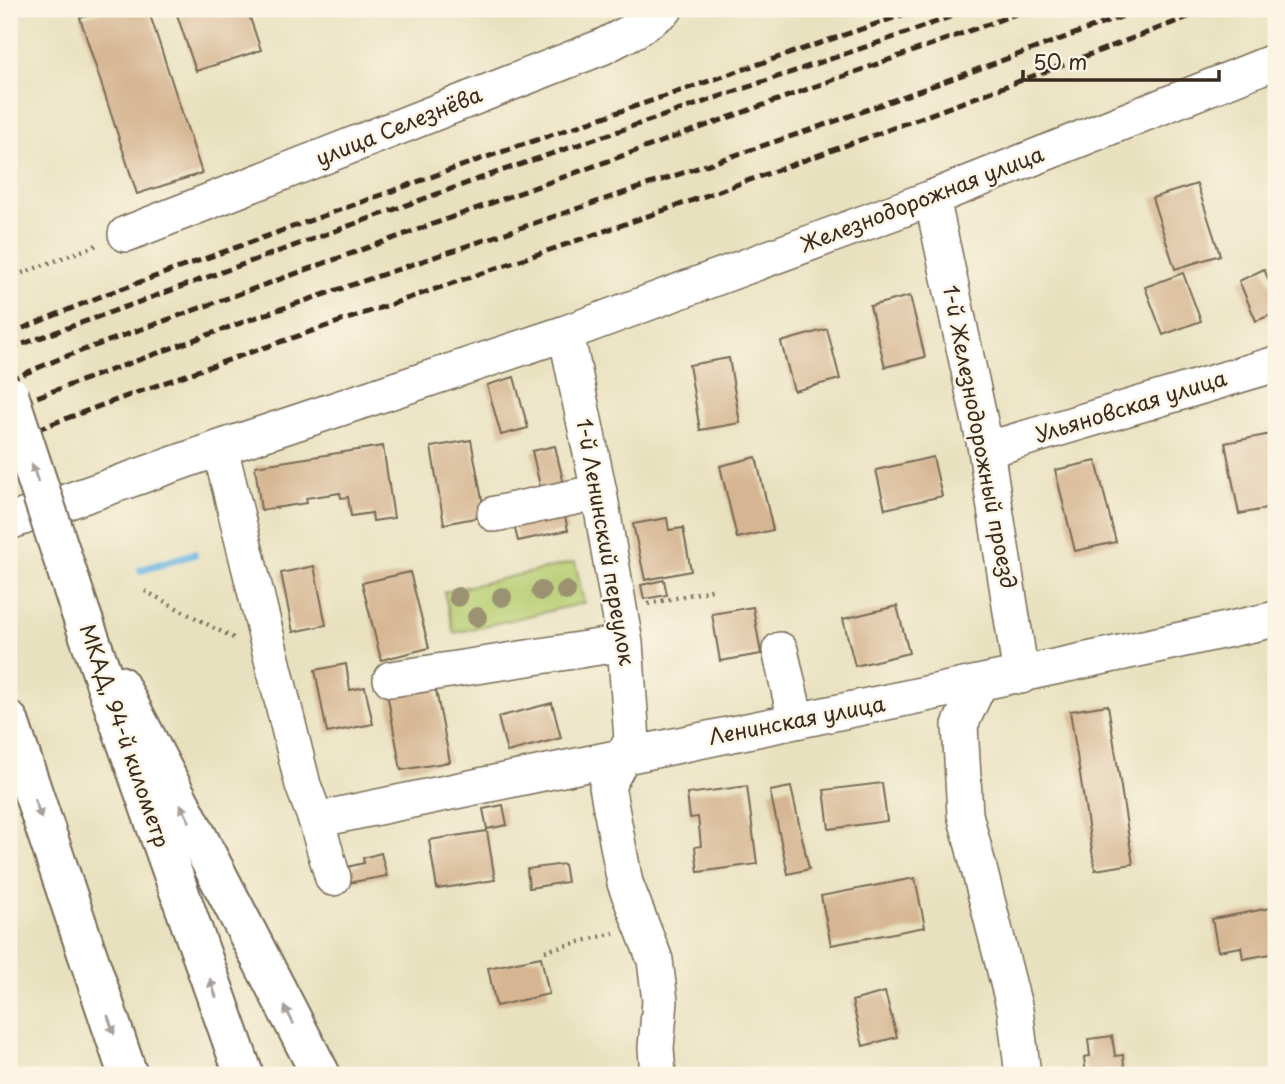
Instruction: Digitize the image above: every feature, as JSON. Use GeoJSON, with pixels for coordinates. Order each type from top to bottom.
{"type":"FeatureCollection","features":[{"type":"Feature","properties":{"kind":"main road","name":"МКАД, 94-й километр"},"geometry":{"type":"LineString","coordinates":[[9,395],[79,608],[244,1075]]}},
{"type":"Feature","properties":{"kind":"main road"},"geometry":{"type":"LineString","coordinates":[[79,608],[321,1075]]}},
{"type":"Feature","properties":{"kind":"main road"},"geometry":{"type":"LineString","coordinates":[[9,721],[128,1075]]}},
{"type":"Feature","properties":{"kind":"street","name":"улица Селезнёва"},"geometry":{"type":"LineString","coordinates":[[126,234],[602,47],[635,30],[665,9]]}},
{"type":"Feature","properties":{"kind":"street","name":"Железнодорожная улица"},"geometry":{"type":"LineString","coordinates":[[9,522],[566,332],[932,198],[1276,61]]}},
{"type":"Feature","properties":{"kind":"street","name":"1-й Железнодорожный проезд"},"geometry":{"type":"LineString","coordinates":[[932,198],[986,450],[1021,676]]}},
{"type":"Feature","properties":{"kind":"street","name":"1-й Ленинский переулок"},"geometry":{"type":"LineString","coordinates":[[566,332],[599,492],[622,627],[632,740],[607,786],[625,883],[655,960],[660,1001],[656,1048],[658,1075]]}},
{"type":"Feature","properties":{"kind":"street","name":"Ульяновская улица"},"geometry":{"type":"LineString","coordinates":[[986,450],[1276,364]]}},
{"type":"Feature","properties":{"kind":"street"},"geometry":{"type":"LineString","coordinates":[[220,448],[303,785],[333,878]]}},
{"type":"Feature","properties":{"kind":"street"},"geometry":{"type":"LineString","coordinates":[[495,514],[599,492]]}},
{"type":"Feature","properties":{"kind":"street","name":"Ленинская улица"},"geometry":{"type":"LineString","coordinates":[[316,820],[623,755],[1021,676],[1276,619]]}},
{"type":"Feature","properties":{"kind":"street"},"geometry":{"type":"LineString","coordinates":[[391,679],[622,627]]}},
{"type":"Feature","properties":{"kind":"street"},"geometry":{"type":"LineString","coordinates":[[780,650],[796,721]]}},
{"type":"Feature","properties":{"kind":"street"},"geometry":{"type":"LineString","coordinates":[[979,684],[960,725],[965,814],[1015,1010],[1023,1075]]}},
{"type":"Feature","properties":{"kind":"path"},"geometry":{"type":"LineString","coordinates":[[9,278],[126,234]]}},
{"type":"Feature","properties":{"kind":"path"},"geometry":{"type":"LineString","coordinates":[[622,627],[716,589]]}},
{"type":"Feature","properties":{"kind":"path"},"geometry":{"type":"LineString","coordinates":[[145,591],[230,637]]}},
{"type":"Feature","properties":{"kind":"path"},"geometry":{"type":"LineString","coordinates":[[545,951],[642,925]]}},
{"type":"Feature","properties":{"kind":"green space"},"geometry":{"type":"Polygon","coordinates":[[[575,562],[584,603],[454,633],[444,592],[575,562]]]}},
{"type":"Feature","properties":{"kind":"building"},"geometry":{"type":"Polygon","coordinates":[[[110,9],[148,9],[202,173],[137,194],[80,18],[110,9]]]}},
{"type":"Feature","properties":{"kind":"building"},"geometry":{"type":"Polygon","coordinates":[[[175,9],[247,9],[261,50],[196,71],[175,9]]]}},
{"type":"Feature","properties":{"kind":"building"},"geometry":{"type":"Polygon","coordinates":[[[1197,184],[1220,255],[1175,269],[1152,198],[1197,184]]]}},
{"type":"Feature","properties":{"kind":"building"},"geometry":{"type":"Polygon","coordinates":[[[1264,269],[1276,297],[1276,313],[1256,321],[1239,281],[1264,269]]]}},
{"type":"Feature","properties":{"kind":"building"},"geometry":{"type":"Polygon","coordinates":[[[1183,273],[1201,321],[1163,335],[1145,287],[1183,273]]]}},
{"type":"Feature","properties":{"kind":"building"},"geometry":{"type":"Polygon","coordinates":[[[910,296],[925,357],[885,367],[870,306],[910,296]]]}},
{"type":"Feature","properties":{"kind":"building"},"geometry":{"type":"Polygon","coordinates":[[[827,329],[840,379],[794,391],[781,342],[827,329]]]}},
{"type":"Feature","properties":{"kind":"building"},"geometry":{"type":"Polygon","coordinates":[[[729,358],[740,423],[700,430],[689,365],[729,358]]]}},
{"type":"Feature","properties":{"kind":"building"},"geometry":{"type":"Polygon","coordinates":[[[514,377],[528,428],[501,435],[487,385],[514,377]]]}},
{"type":"Feature","properties":{"kind":"building"},"geometry":{"type":"Polygon","coordinates":[[[1276,433],[1276,507],[1239,514],[1225,443],[1276,433]]]}},
{"type":"Feature","properties":{"kind":"building"},"geometry":{"type":"Polygon","coordinates":[[[471,440],[485,516],[444,524],[431,447],[471,440]]]}},
{"type":"Feature","properties":{"kind":"building"},"geometry":{"type":"Polygon","coordinates":[[[383,446],[394,518],[373,521],[372,513],[351,516],[348,497],[341,498],[340,493],[306,498],[307,503],[261,510],[255,466],[383,446]]]}},
{"type":"Feature","properties":{"kind":"building"},"geometry":{"type":"Polygon","coordinates":[[[555,446],[564,485],[541,490],[532,451],[555,446]]]}},
{"type":"Feature","properties":{"kind":"building"},"geometry":{"type":"Polygon","coordinates":[[[756,457],[773,530],[737,538],[720,466],[756,457]]]}},
{"type":"Feature","properties":{"kind":"building"},"geometry":{"type":"Polygon","coordinates":[[[933,457],[942,496],[885,509],[876,470],[933,457]]]}},
{"type":"Feature","properties":{"kind":"building"},"geometry":{"type":"Polygon","coordinates":[[[1096,461],[1116,542],[1075,551],[1055,470],[1096,461]]]}},
{"type":"Feature","properties":{"kind":"building"},"geometry":{"type":"Polygon","coordinates":[[[564,512],[568,530],[518,541],[514,525],[564,512]]]}},
{"type":"Feature","properties":{"kind":"building"},"geometry":{"type":"Polygon","coordinates":[[[667,518],[669,530],[683,528],[691,571],[645,580],[633,524],[667,518]]]}},
{"type":"Feature","properties":{"kind":"building"},"geometry":{"type":"Polygon","coordinates":[[[314,566],[326,625],[293,632],[281,573],[314,566]]]}},
{"type":"Feature","properties":{"kind":"building"},"geometry":{"type":"Polygon","coordinates":[[[410,572],[429,648],[381,660],[362,583],[410,572]]]}},
{"type":"Feature","properties":{"kind":"building"},"geometry":{"type":"Polygon","coordinates":[[[664,580],[667,595],[644,599],[641,585],[664,580]]]}},
{"type":"Feature","properties":{"kind":"building"},"geometry":{"type":"Polygon","coordinates":[[[897,606],[909,653],[855,666],[843,619],[897,606]]]}},
{"type":"Feature","properties":{"kind":"building"},"geometry":{"type":"Polygon","coordinates":[[[753,607],[761,654],[720,661],[712,614],[753,607]]]}},
{"type":"Feature","properties":{"kind":"building"},"geometry":{"type":"Polygon","coordinates":[[[346,664],[350,690],[365,687],[373,724],[327,733],[315,670],[346,664]]]}},
{"type":"Feature","properties":{"kind":"building"},"geometry":{"type":"Polygon","coordinates":[[[435,685],[450,762],[401,770],[387,693],[435,685]]]}},
{"type":"Feature","properties":{"kind":"building"},"geometry":{"type":"Polygon","coordinates":[[[552,703],[561,738],[507,752],[498,717],[552,703]]]}},
{"type":"Feature","properties":{"kind":"building"},"geometry":{"type":"Polygon","coordinates":[[[1108,705],[1133,864],[1095,870],[1070,711],[1108,705]]]}},
{"type":"Feature","properties":{"kind":"building"},"geometry":{"type":"Polygon","coordinates":[[[882,783],[887,821],[829,829],[824,790],[882,783]]]}},
{"type":"Feature","properties":{"kind":"building"},"geometry":{"type":"Polygon","coordinates":[[[747,786],[757,864],[698,872],[695,847],[701,846],[698,817],[690,818],[687,794],[747,786]]]}},
{"type":"Feature","properties":{"kind":"building"},"geometry":{"type":"Polygon","coordinates":[[[791,787],[809,869],[788,874],[770,791],[791,787]]]}},
{"type":"Feature","properties":{"kind":"building"},"geometry":{"type":"Polygon","coordinates":[[[503,805],[507,825],[487,829],[483,809],[503,805]]]}},
{"type":"Feature","properties":{"kind":"building"},"geometry":{"type":"Polygon","coordinates":[[[487,831],[495,880],[437,889],[429,840],[487,831]]]}},
{"type":"Feature","properties":{"kind":"building"},"geometry":{"type":"Polygon","coordinates":[[[381,853],[387,876],[347,883],[343,868],[364,863],[363,858],[381,853]]]}},
{"type":"Feature","properties":{"kind":"building"},"geometry":{"type":"Polygon","coordinates":[[[564,864],[567,882],[529,888],[527,869],[564,864]]]}},
{"type":"Feature","properties":{"kind":"building"},"geometry":{"type":"Polygon","coordinates":[[[915,878],[925,927],[831,945],[821,896],[915,878]]]}},
{"type":"Feature","properties":{"kind":"building"},"geometry":{"type":"Polygon","coordinates":[[[1271,908],[1276,953],[1243,959],[1241,947],[1218,951],[1212,919],[1271,908]]]}},
{"type":"Feature","properties":{"kind":"building"},"geometry":{"type":"Polygon","coordinates":[[[541,957],[549,994],[496,1006],[488,968],[541,957]]]}},
{"type":"Feature","properties":{"kind":"building"},"geometry":{"type":"Polygon","coordinates":[[[885,992],[897,1037],[863,1046],[852,1001],[885,992]]]}},
{"type":"Feature","properties":{"kind":"building"},"geometry":{"type":"Polygon","coordinates":[[[1112,1036],[1115,1056],[1123,1055],[1125,1075],[1086,1075],[1084,1057],[1090,1056],[1088,1039],[1112,1036]]]}},
{"type":"Feature","properties":{"kind":"waterway"},"geometry":{"type":"LineString","coordinates":[[141,570],[194,554]]}},
{"type":"Feature","properties":{"kind":"railway"},"geometry":{"type":"LineString","coordinates":[[9,334],[104,295],[478,160],[920,9]]}},
{"type":"Feature","properties":{"kind":"railway"},"geometry":{"type":"LineString","coordinates":[[9,349],[495,173],[972,9]]}},
{"type":"Feature","properties":{"kind":"railway"},"geometry":{"type":"LineString","coordinates":[[9,380],[64,357],[1030,9]]}},
{"type":"Feature","properties":{"kind":"railway"},"geometry":{"type":"LineString","coordinates":[[9,407],[260,316],[836,121],[1143,9]]}},
{"type":"Feature","properties":{"kind":"railway"},"geometry":{"type":"LineString","coordinates":[[9,440],[228,360],[750,180],[1209,9]]}}]}
